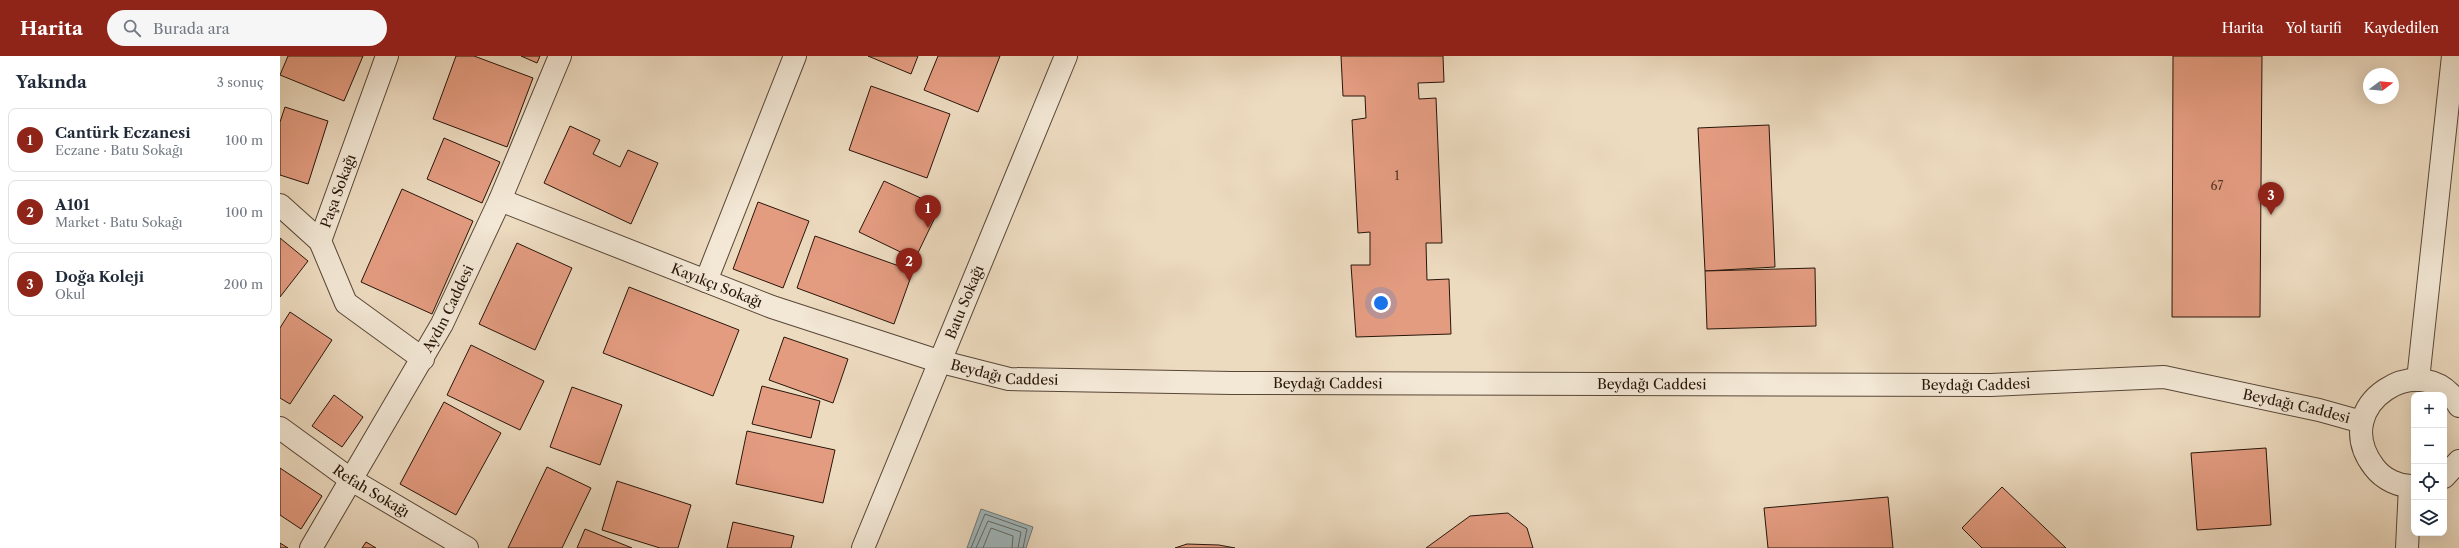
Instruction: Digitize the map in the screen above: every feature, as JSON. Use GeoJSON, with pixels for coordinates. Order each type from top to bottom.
{"type":"FeatureCollection","features":[{"type":"Feature","properties":{"kind":"street","name":"Paşa Sokağı"},"geometry":{"type":"LineString","coordinates":[[387,56],[320,241],[346,304],[423,359]]}},
{"type":"Feature","properties":{"kind":"street","name":"Aydın Caddesi"},"geometry":{"type":"LineString","coordinates":[[311,548],[350,479],[423,359],[442,324],[500,200],[560,56]]}},
{"type":"Feature","properties":{"kind":"street"},"geometry":{"type":"LineString","coordinates":[[706,281],[795,56]]}},
{"type":"Feature","properties":{"kind":"street","name":"Batu Sokağı"},"geometry":{"type":"LineString","coordinates":[[863,548],[938,361],[1066,56]]}},
{"type":"Feature","properties":{"kind":"street"},"geometry":{"type":"LineString","coordinates":[[2418,380],[2453,56]]}},
{"type":"Feature","properties":{"kind":"street","name":"Kayıkçı Sokağı"},"geometry":{"type":"LineString","coordinates":[[500,200],[772,307],[938,361]]}},
{"type":"Feature","properties":{"kind":"street"},"geometry":{"type":"LineString","coordinates":[[280,205],[320,241]]}},
{"type":"Feature","properties":{"kind":"street","name":"Beydağı Caddesi"},"geometry":{"type":"LineString","coordinates":[[938,361],[1009,379],[1224,383],[1991,385],[2164,377],[2319,410],[2362,422]]}},
{"type":"Feature","properties":{"kind":"street"},"geometry":{"type":"LineString","coordinates":[[2411,486],[2393,482],[2378,472],[2370,462],[2361,440],[2362,422],[2367,408],[2376,396],[2389,386],[2403,381],[2418,380],[2434,384],[2448,392],[2459,406]]}},
{"type":"Feature","properties":{"kind":"street","name":"Refah Sokağı"},"geometry":{"type":"LineString","coordinates":[[280,428],[350,479],[467,548]]}},
{"type":"Feature","properties":{"kind":"street"},"geometry":{"type":"LineString","coordinates":[[2447,474],[2459,461]]}},
{"type":"Feature","properties":{"kind":"street"},"geometry":{"type":"LineString","coordinates":[[2407,548],[2411,498]]}},
{"type":"Feature","properties":{"kind":"water"},"geometry":{"type":"Polygon","coordinates":[[[981,509],[1033,527],[1026,548],[967,548],[981,509]]]}},
{"type":"Feature","properties":{"kind":"building"},"geometry":{"type":"Polygon","coordinates":[[[288,56],[363,56],[344,101],[280,75],[288,56]]]}},
{"type":"Feature","properties":{"kind":"building"},"geometry":{"type":"Polygon","coordinates":[[[456,56],[474,56],[533,78],[507,147],[433,119],[456,56]]]}},
{"type":"Feature","properties":{"kind":"building"},"geometry":{"type":"Polygon","coordinates":[[[521,56],[540,56],[537,63],[521,56]]]}},
{"type":"Feature","properties":{"kind":"building"},"geometry":{"type":"Polygon","coordinates":[[[868,56],[918,56],[911,74],[868,56]]]}},
{"type":"Feature","properties":{"kind":"building"},"geometry":{"type":"Polygon","coordinates":[[[938,56],[1000,56],[978,112],[924,90],[938,56]]]}},
{"type":"Feature","properties":{"kind":"building"},"geometry":{"type":"Polygon","coordinates":[[[1341,56],[1443,56],[1444,82],[1418,83],[1419,99],[1436,98],[1442,243],[1426,243],[1427,280],[1449,279],[1451,334],[1356,337],[1351,265],[1370,265],[1370,232],[1358,233],[1352,120],[1366,118],[1365,96],[1343,96],[1341,56]]]}},
{"type":"Feature","properties":{"kind":"building"},"geometry":{"type":"Polygon","coordinates":[[[2173,56],[2262,56],[2260,317],[2172,317],[2173,56]]]}},
{"type":"Feature","properties":{"kind":"building"},"geometry":{"type":"Polygon","coordinates":[[[871,86],[950,114],[927,178],[849,150],[871,86]]]}},
{"type":"Feature","properties":{"kind":"building"},"geometry":{"type":"Polygon","coordinates":[[[285,107],[328,121],[308,184],[280,175],[280,122],[285,107]]]}},
{"type":"Feature","properties":{"kind":"building"},"geometry":{"type":"Polygon","coordinates":[[[1769,125],[1775,267],[1705,271],[1698,128],[1769,125]]]}},
{"type":"Feature","properties":{"kind":"building"},"geometry":{"type":"Polygon","coordinates":[[[570,126],[600,140],[593,154],[620,167],[628,150],[658,163],[631,224],[544,183],[570,126]]]}},
{"type":"Feature","properties":{"kind":"building"},"geometry":{"type":"Polygon","coordinates":[[[444,138],[500,162],[482,203],[427,179],[444,138]]]}},
{"type":"Feature","properties":{"kind":"building"},"geometry":{"type":"Polygon","coordinates":[[[884,181],[940,207],[915,259],[859,232],[884,181]]]}},
{"type":"Feature","properties":{"kind":"building"},"geometry":{"type":"Polygon","coordinates":[[[402,189],[473,221],[432,314],[361,282],[402,189]]]}},
{"type":"Feature","properties":{"kind":"building"},"geometry":{"type":"Polygon","coordinates":[[[758,202],[809,221],[783,288],[733,269],[758,202]]]}},
{"type":"Feature","properties":{"kind":"building"},"geometry":{"type":"Polygon","coordinates":[[[815,236],[913,271],[894,324],[797,288],[815,236]]]}},
{"type":"Feature","properties":{"kind":"building"},"geometry":{"type":"Polygon","coordinates":[[[280,238],[308,261],[280,297],[280,238]]]}},
{"type":"Feature","properties":{"kind":"building"},"geometry":{"type":"Polygon","coordinates":[[[517,243],[572,268],[535,350],[479,324],[517,243]]]}},
{"type":"Feature","properties":{"kind":"building"},"geometry":{"type":"Polygon","coordinates":[[[1815,268],[1816,326],[1707,329],[1705,271],[1815,268]]]}},
{"type":"Feature","properties":{"kind":"building"},"geometry":{"type":"Polygon","coordinates":[[[629,287],[739,330],[713,396],[603,353],[629,287]]]}},
{"type":"Feature","properties":{"kind":"building"},"geometry":{"type":"Polygon","coordinates":[[[290,312],[332,340],[290,404],[280,398],[280,328],[290,312]]]}},
{"type":"Feature","properties":{"kind":"building"},"geometry":{"type":"Polygon","coordinates":[[[784,337],[848,359],[833,403],[769,380],[784,337]]]}},
{"type":"Feature","properties":{"kind":"building"},"geometry":{"type":"Polygon","coordinates":[[[471,345],[544,381],[520,430],[447,395],[471,345]]]}},
{"type":"Feature","properties":{"kind":"building"},"geometry":{"type":"Polygon","coordinates":[[[762,386],[820,401],[811,438],[752,424],[762,386]]]}},
{"type":"Feature","properties":{"kind":"building"},"geometry":{"type":"Polygon","coordinates":[[[572,387],[622,405],[600,465],[550,447],[572,387]]]}},
{"type":"Feature","properties":{"kind":"building"},"geometry":{"type":"Polygon","coordinates":[[[334,395],[363,417],[342,447],[312,426],[334,395]]]}},
{"type":"Feature","properties":{"kind":"building"},"geometry":{"type":"Polygon","coordinates":[[[444,402],[501,433],[456,515],[400,484],[444,402]]]}},
{"type":"Feature","properties":{"kind":"building"},"geometry":{"type":"Polygon","coordinates":[[[747,431],[835,450],[823,503],[736,484],[747,431]]]}},
{"type":"Feature","properties":{"kind":"building"},"geometry":{"type":"Polygon","coordinates":[[[2266,448],[2271,525],[2197,530],[2191,453],[2266,448]]]}},
{"type":"Feature","properties":{"kind":"building"},"geometry":{"type":"Polygon","coordinates":[[[547,467],[591,488],[562,548],[508,548],[547,467]]]}},
{"type":"Feature","properties":{"kind":"building"},"geometry":{"type":"Polygon","coordinates":[[[280,468],[322,496],[301,529],[280,515],[280,468]]]}},
{"type":"Feature","properties":{"kind":"building"},"geometry":{"type":"Polygon","coordinates":[[[617,481],[691,505],[678,548],[660,548],[602,530],[617,481]]]}},
{"type":"Feature","properties":{"kind":"building"},"geometry":{"type":"Polygon","coordinates":[[[2002,487],[2066,548],[1982,548],[1962,528],[2002,487]]]}},
{"type":"Feature","properties":{"kind":"building"},"geometry":{"type":"Polygon","coordinates":[[[1888,497],[1893,548],[1768,548],[1764,508],[1888,497]]]}},
{"type":"Feature","properties":{"kind":"building"},"geometry":{"type":"Polygon","coordinates":[[[1508,513],[1527,528],[1533,548],[1426,548],[1470,516],[1508,513]]]}},
{"type":"Feature","properties":{"kind":"building"},"geometry":{"type":"Polygon","coordinates":[[[733,522],[794,536],[791,548],[727,548],[733,522]]]}},
{"type":"Feature","properties":{"kind":"building"},"geometry":{"type":"Polygon","coordinates":[[[585,529],[632,548],[577,548],[585,529]]]}},
{"type":"Feature","properties":{"kind":"building"},"geometry":{"type":"Polygon","coordinates":[[[366,542],[376,548],[362,548],[366,542]]]}},
{"type":"Feature","properties":{"kind":"building"},"geometry":{"type":"Polygon","coordinates":[[[280,543],[288,548],[280,548],[280,543]]]}},
{"type":"Feature","properties":{"kind":"building"},"geometry":{"type":"Polygon","coordinates":[[[1187,544],[1219,545],[1235,548],[1175,548],[1187,544]]]}},
{"type":"Feature","properties":{"kind":"place","name":"Doğa Koleji"},"geometry":{"type":"Point","coordinates":[2271,215]}},
{"type":"Feature","properties":{"kind":"place","name":"Cantürk Eczanesi"},"geometry":{"type":"Point","coordinates":[928,228]}},
{"type":"Feature","properties":{"kind":"place","name":"A101"},"geometry":{"type":"Point","coordinates":[909,281]}}]}
